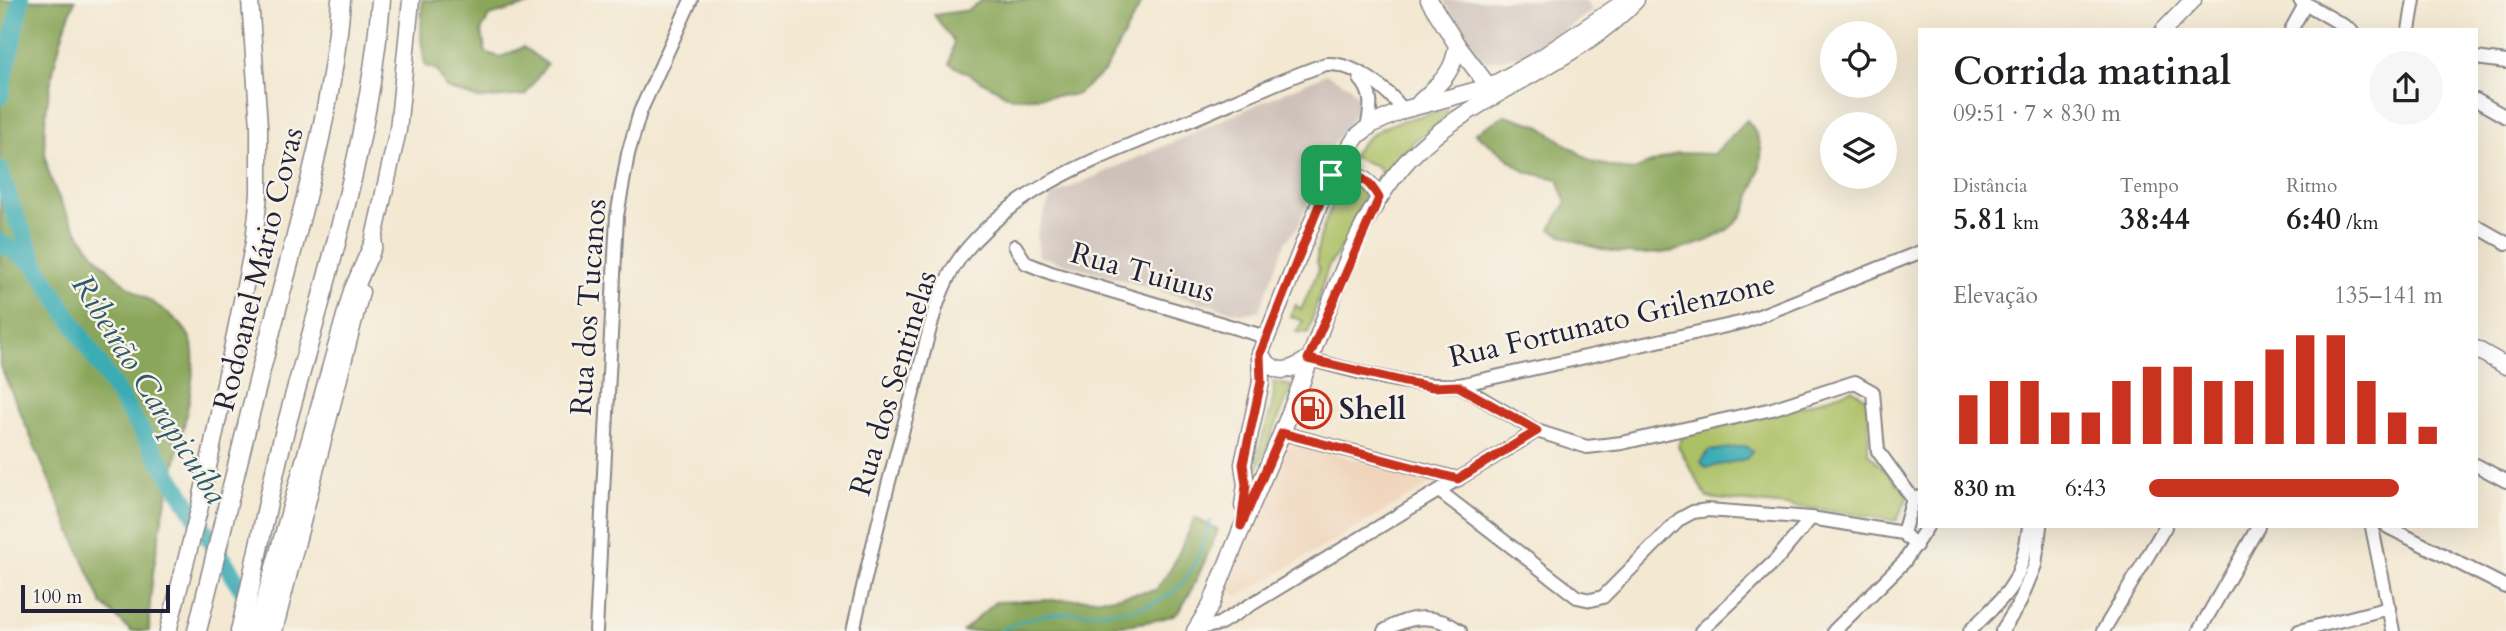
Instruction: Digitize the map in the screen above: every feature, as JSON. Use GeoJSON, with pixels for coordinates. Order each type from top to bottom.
{"type":"FeatureCollection","features":[{"type":"Feature","properties":{"kind":"highway","name":"Rodoanel Mário Covas"},"geometry":{"type":"LineString","coordinates":[[197,631],[321,139],[337,46],[341,0]]}},
{"type":"Feature","properties":{"kind":"highway"},"geometry":{"type":"LineString","coordinates":[[241,625],[283,438],[352,183],[369,95],[381,0]]}},
{"type":"Feature","properties":{"kind":"highway"},"geometry":{"type":"LineString","coordinates":[[257,631],[353,291],[373,245]]}},
{"type":"Feature","properties":{"kind":"main road"},"geometry":{"type":"LineString","coordinates":[[168,631],[200,506],[240,317],[259,194],[256,51],[250,0]]}},
{"type":"Feature","properties":{"kind":"main road"},"geometry":{"type":"LineString","coordinates":[[275,629],[373,245],[400,118],[411,0]]}},
{"type":"Feature","properties":{"kind":"main road"},"geometry":{"type":"LineString","coordinates":[[1429,0],[1457,45],[1489,87]]}},
{"type":"Feature","properties":{"kind":"main road"},"geometry":{"type":"LineString","coordinates":[[1241,526],[1246,485],[1243,464],[1261,382],[1260,354],[1331,175],[1349,146],[1367,128],[1409,108],[1489,87],[1541,58],[1627,0]]}},
{"type":"Feature","properties":{"kind":"main road"},"geometry":{"type":"LineString","coordinates":[[1196,630],[1211,605],[1241,526],[1282,433],[1308,359],[1379,198],[1402,166],[1431,138],[1604,31],[1636,0]]}},
{"type":"Feature","properties":{"kind":"main road"},"geometry":{"type":"LineString","coordinates":[[2167,28],[2193,0]]}},
{"type":"Feature","properties":{"kind":"main road"},"geometry":{"type":"LineString","coordinates":[[1409,108],[1449,74],[1455,61],[1457,45]]}},
{"type":"Feature","properties":{"kind":"main road"},"geometry":{"type":"LineString","coordinates":[[1331,175],[1348,173],[1361,176],[1372,186],[1379,198]]}},
{"type":"Feature","properties":{"kind":"main road"},"geometry":{"type":"LineString","coordinates":[[2478,350],[2506,366]]}},
{"type":"Feature","properties":{"kind":"main road"},"geometry":{"type":"LineString","coordinates":[[1260,354],[1268,365],[1278,371],[1290,371],[1308,359]]}},
{"type":"Feature","properties":{"kind":"street","name":"Rua dos Tucanos"},"geometry":{"type":"LineString","coordinates":[[596,631],[617,216],[628,154],[640,112],[691,0]]}},
{"type":"Feature","properties":{"kind":"street"},"geometry":{"type":"LineString","coordinates":[[2409,28],[2414,0]]}},
{"type":"Feature","properties":{"kind":"street"},"geometry":{"type":"LineString","coordinates":[[2292,28],[2310,3],[2348,28]]}},
{"type":"Feature","properties":{"kind":"street"},"geometry":{"type":"LineString","coordinates":[[2478,58],[2506,62]]}},
{"type":"Feature","properties":{"kind":"street","name":"Rua dos Sentinelas"},"geometry":{"type":"LineString","coordinates":[[853,631],[894,459],[932,323],[950,275],[970,246],[999,217],[1025,198],[1079,167],[1311,69],[1333,64],[1352,71],[1409,108]]}},
{"type":"Feature","properties":{"kind":"street"},"geometry":{"type":"LineString","coordinates":[[1352,71],[1369,90],[1371,111],[1367,128]]}},
{"type":"Feature","properties":{"kind":"street"},"geometry":{"type":"LineString","coordinates":[[2478,104],[2506,117]]}},
{"type":"Feature","properties":{"kind":"street"},"geometry":{"type":"LineString","coordinates":[[2478,227],[2506,243]]}},
{"type":"Feature","properties":{"kind":"street","name":"Rua Tuiuus"},"geometry":{"type":"LineString","coordinates":[[1015,246],[1026,263],[1051,273],[1266,337]]}},
{"type":"Feature","properties":{"kind":"street","name":"Rua Fortunato Grilenzone"},"geometry":{"type":"LineString","coordinates":[[1308,359],[1405,382],[1433,387],[1458,386],[1744,323],[1918,253]]}},
{"type":"Feature","properties":{"kind":"street"},"geometry":{"type":"LineString","coordinates":[[1458,386],[1537,431],[1587,447],[1606,446],[1792,404],[1845,383],[1855,382],[1873,392],[1878,451],[1917,498],[1903,533]]}},
{"type":"Feature","properties":{"kind":"street"},"geometry":{"type":"LineString","coordinates":[[1196,630],[1219,624],[1238,610],[1537,431]]}},
{"type":"Feature","properties":{"kind":"street"},"geometry":{"type":"LineString","coordinates":[[1282,433],[1458,479]]}},
{"type":"Feature","properties":{"kind":"street"},"geometry":{"type":"LineString","coordinates":[[2478,466],[2506,481]]}},
{"type":"Feature","properties":{"kind":"street"},"geometry":{"type":"LineString","coordinates":[[1439,491],[1577,597],[1591,600],[1603,597],[1613,590],[1661,536],[1693,512],[1730,511],[1811,518],[1903,533],[1916,546]]}},
{"type":"Feature","properties":{"kind":"street"},"geometry":{"type":"LineString","coordinates":[[1700,631],[1776,560],[1811,518]]}},
{"type":"Feature","properties":{"kind":"street"},"geometry":{"type":"LineString","coordinates":[[1834,631],[1916,546],[1926,528]]}},
{"type":"Feature","properties":{"kind":"street"},"geometry":{"type":"LineString","coordinates":[[1970,631],[2013,588],[2024,563],[2029,528]]}},
{"type":"Feature","properties":{"kind":"street"},"geometry":{"type":"LineString","coordinates":[[2002,631],[2019,604],[2035,565],[2040,528]]}},
{"type":"Feature","properties":{"kind":"street"},"geometry":{"type":"LineString","coordinates":[[2104,631],[2164,528]]}},
{"type":"Feature","properties":{"kind":"street"},"geometry":{"type":"LineString","coordinates":[[2199,631],[2257,528]]}},
{"type":"Feature","properties":{"kind":"street"},"geometry":{"type":"LineString","coordinates":[[2372,528],[2393,631]]}},
{"type":"Feature","properties":{"kind":"street"},"geometry":{"type":"LineString","coordinates":[[2390,528],[2506,587]]}},
{"type":"Feature","properties":{"kind":"street"},"geometry":{"type":"LineString","coordinates":[[1211,605],[1238,610]]}},
{"type":"Feature","properties":{"kind":"street"},"geometry":{"type":"LineString","coordinates":[[2299,631],[2389,608]]}},
{"type":"Feature","properties":{"kind":"street"},"geometry":{"type":"LineString","coordinates":[[1384,631],[1401,622],[1427,617],[1460,631]]}},
{"type":"Feature","properties":{"kind":"shaded area"},"geometry":{"type":"Polygon","coordinates":[[[1443,0],[1585,0],[1592,11],[1526,55],[1481,62],[1443,0]]]}},
{"type":"Feature","properties":{"kind":"shaded area"},"geometry":{"type":"Polygon","coordinates":[[[1326,74],[1349,86],[1357,95],[1359,107],[1331,148],[1316,178],[1299,225],[1285,243],[1259,311],[1242,314],[1039,256],[1037,232],[1051,196],[1326,74]]]}},
{"type":"Feature","properties":{"kind":"shaded area"},"geometry":{"type":"Polygon","coordinates":[[[1293,444],[1438,480],[1239,596],[1227,590],[1287,448],[1293,444]]]}},
{"type":"Feature","properties":{"kind":"green space"},"geometry":{"type":"Polygon","coordinates":[[[0,0],[75,0],[55,63],[46,112],[46,157],[50,176],[71,221],[101,262],[125,284],[169,314],[190,338],[193,372],[190,396],[158,540],[149,631],[131,631],[102,604],[0,365],[0,0]]]}},
{"type":"Feature","properties":{"kind":"green space"},"geometry":{"type":"Polygon","coordinates":[[[422,0],[546,0],[489,16],[481,31],[486,53],[501,57],[523,47],[547,64],[525,95],[479,99],[446,88],[437,70],[425,66],[421,39],[422,0]]]}},
{"type":"Feature","properties":{"kind":"green space"},"geometry":{"type":"Polygon","coordinates":[[[982,0],[1143,0],[1104,72],[1076,95],[1012,98],[950,64],[954,42],[934,15],[969,10],[982,0]]]}},
{"type":"Feature","properties":{"kind":"green space"},"geometry":{"type":"Polygon","coordinates":[[[1460,108],[1414,141],[1383,176],[1377,166],[1352,157],[1372,134],[1385,127],[1415,117],[1460,108]]]}},
{"type":"Feature","properties":{"kind":"green space"},"geometry":{"type":"Polygon","coordinates":[[[1505,115],[1538,125],[1592,162],[1631,171],[1677,153],[1714,154],[1747,120],[1760,143],[1760,166],[1745,211],[1721,234],[1685,249],[1666,252],[1646,254],[1607,250],[1568,238],[1550,229],[1566,203],[1558,179],[1526,172],[1475,133],[1505,115]]]}},
{"type":"Feature","properties":{"kind":"green space"},"geometry":{"type":"Polygon","coordinates":[[[1344,182],[1355,184],[1364,195],[1345,242],[1328,267],[1308,333],[1296,332],[1303,321],[1290,316],[1296,305],[1301,310],[1319,269],[1317,260],[1320,238],[1344,182]]]}},
{"type":"Feature","properties":{"kind":"green space"},"geometry":{"type":"Polygon","coordinates":[[[1273,382],[1292,386],[1255,475],[1272,403],[1273,382]]]}},
{"type":"Feature","properties":{"kind":"green space"},"geometry":{"type":"Polygon","coordinates":[[[1852,389],[1870,400],[1868,453],[1909,495],[1896,521],[1828,510],[1707,498],[1678,446],[1685,432],[1807,405],[1852,389]]]}},
{"type":"Feature","properties":{"kind":"green space"},"geometry":{"type":"Polygon","coordinates":[[[1195,518],[1218,530],[1194,584],[1178,612],[1140,623],[1110,626],[963,631],[995,602],[1108,598],[1156,590],[1172,567],[1195,518]]]}},
{"type":"Feature","properties":{"kind":"water"},"geometry":{"type":"Polygon","coordinates":[[[1745,446],[1752,451],[1746,459],[1706,468],[1701,462],[1709,451],[1745,446]]]}},
{"type":"Feature","properties":{"kind":"waterway","name":"Ribeirão Carapicuíba"},"geometry":{"type":"LineString","coordinates":[[0,96],[21,0]]}},
{"type":"Feature","properties":{"kind":"waterway","name":"Ribeirão Carapicuíba"},"geometry":{"type":"LineString","coordinates":[[0,170],[13,210],[39,270],[254,608]]}},
{"type":"Feature","properties":{"kind":"waterway"},"geometry":{"type":"LineString","coordinates":[[0,242],[37,266]]}},
{"type":"Feature","properties":{"kind":"waterway"},"geometry":{"type":"LineString","coordinates":[[1000,631],[1040,616],[1128,610],[1165,598],[1180,585],[1193,567],[1211,521]]}},
{"type":"Feature","properties":{"kind":"place","name":"Shell"},"geometry":{"type":"Point","coordinates":[1312,409]}},
{"type":"Feature","properties":{"kind":"route"},"geometry":{"type":"LineString","coordinates":[[1348,173],[1361,176],[1372,186],[1379,198],[1370,212],[1308,359],[1405,382],[1433,387],[1458,386],[1537,431],[1458,479],[1282,433],[1241,526],[1246,485],[1243,464],[1261,382],[1260,354],[1331,175],[1348,173]]}}]}
